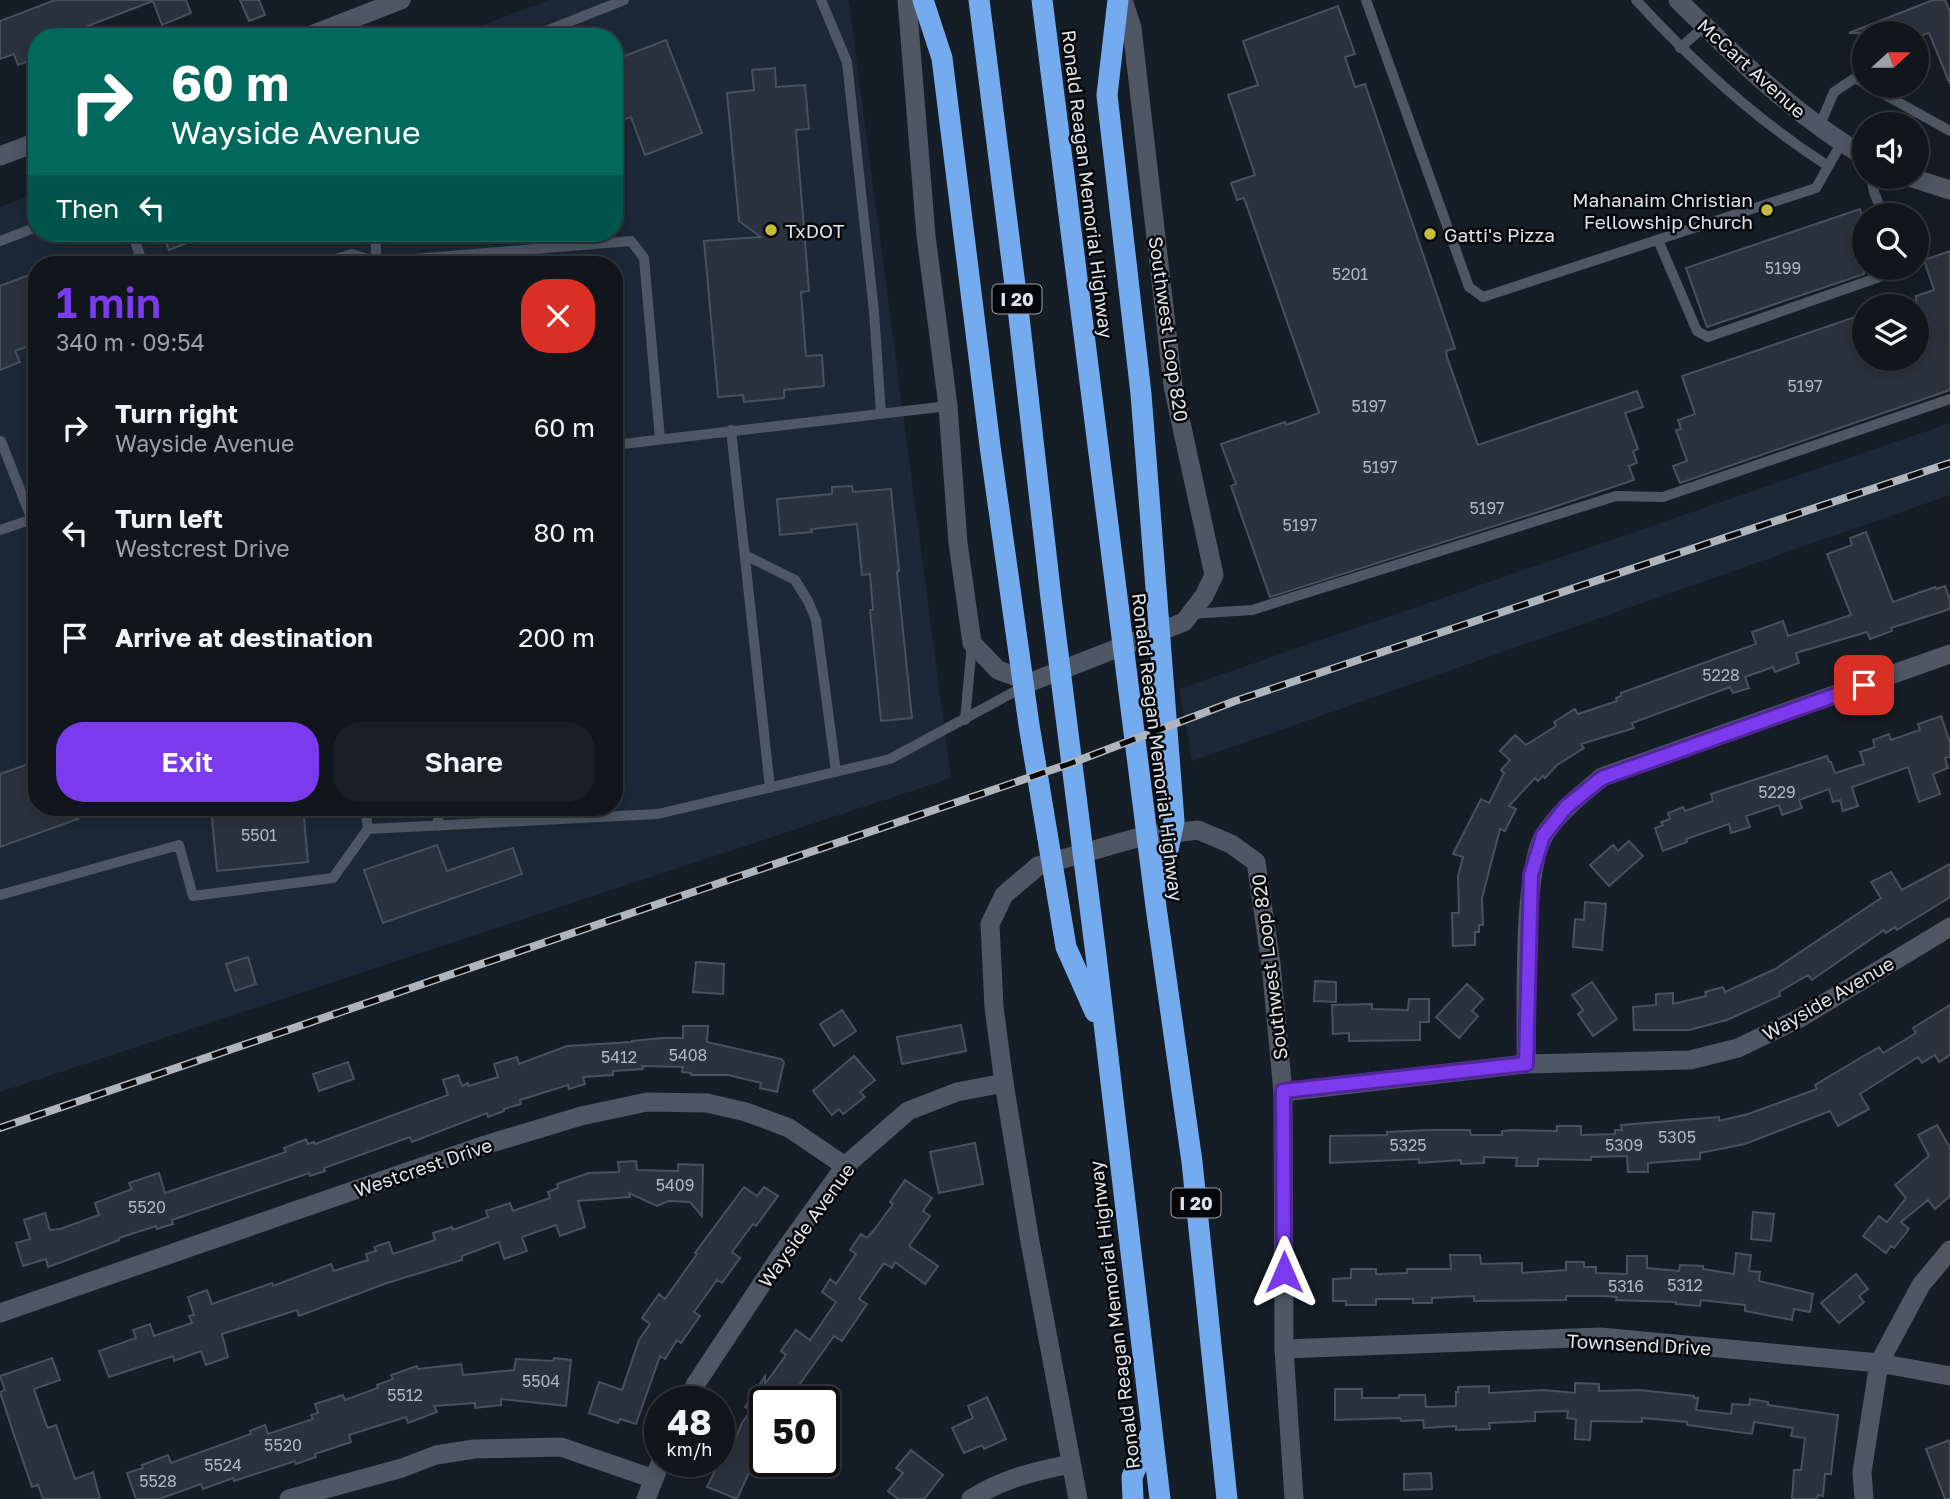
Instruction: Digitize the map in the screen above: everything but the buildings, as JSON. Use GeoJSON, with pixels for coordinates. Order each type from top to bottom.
{"type":"FeatureCollection","features":[{"type":"Feature","properties":{"kind":"highway"},"geometry":{"type":"LineString","coordinates":[[923,0],[942,58],[1013,618],[1066,947],[1104,1031]]}},
{"type":"Feature","properties":{"kind":"highway","name":"Ronald Reagan Memorial Highway"},"geometry":{"type":"LineString","coordinates":[[979,0],[1160,1499]]}},
{"type":"Feature","properties":{"kind":"highway","name":"Ronald Reagan Memorial Highway"},"geometry":{"type":"LineString","coordinates":[[1042,0],[1156,908],[1192,1162],[1227,1499]]}},
{"type":"Feature","properties":{"kind":"highway"},"geometry":{"type":"LineString","coordinates":[[1120,0],[1107,95],[1140,394],[1174,821],[1156,908]]}},
{"type":"Feature","properties":{"kind":"highway"},"geometry":{"type":"LineString","coordinates":[[1133,1499],[1132,1477],[1150,1433]]}},
{"type":"Feature","properties":{"kind":"street"},"geometry":{"type":"LineString","coordinates":[[353,28],[401,0]]}},
{"type":"Feature","properties":{"kind":"street"},"geometry":{"type":"LineString","coordinates":[[907,0],[926,236],[948,406],[958,543],[972,643],[998,670],[1031,682]]}},
{"type":"Feature","properties":{"kind":"street","name":"Southwest Loop 820"},"geometry":{"type":"LineString","coordinates":[[1031,682],[1184,622],[1214,575],[1173,386],[1132,28],[1120,0]]}},
{"type":"Feature","properties":{"kind":"street","name":"McCart Avenue"},"geometry":{"type":"LineString","coordinates":[[1678,0],[1762,82],[1819,127],[1852,148]]}},
{"type":"Feature","properties":{"kind":"street"},"geometry":{"type":"LineString","coordinates":[[0,156],[28,145]]}},
{"type":"Feature","properties":{"kind":"street"},"geometry":{"type":"LineString","coordinates":[[1929,183],[1950,190]]}},
{"type":"Feature","properties":{"kind":"street"},"geometry":{"type":"LineString","coordinates":[[1526,1064],[1531,875],[1543,836],[1566,807],[1602,778],[1950,654]]}},
{"type":"Feature","properties":{"kind":"street","name":"Southwest Loop 820"},"geometry":{"type":"LineString","coordinates":[[1078,1499],[1030,1242],[1004,1083],[994,1007],[990,925],[1004,895],[1038,866],[1140,837],[1198,830],[1231,844],[1256,862],[1271,964],[1283,1091],[1284,1349],[1294,1499]]}},
{"type":"Feature","properties":{"kind":"street","name":"Wayside Avenue"},"geometry":{"type":"LineString","coordinates":[[1283,1091],[1526,1064],[1690,1060],[1738,1048],[1800,1018],[1950,927]]}},
{"type":"Feature","properties":{"kind":"street","name":"Wayside Avenue"},"geometry":{"type":"LineString","coordinates":[[695,1386],[779,1258],[845,1166],[908,1111],[957,1092],[1004,1083]]}},
{"type":"Feature","properties":{"kind":"street","name":"Westcrest Drive"},"geometry":{"type":"LineString","coordinates":[[0,1313],[485,1145],[581,1116],[647,1102],[707,1103],[746,1112],[789,1128],[845,1166]]}},
{"type":"Feature","properties":{"kind":"street"},"geometry":{"type":"LineString","coordinates":[[1864,1499],[1862,1472],[1879,1363],[1921,1285],[1950,1250]]}},
{"type":"Feature","properties":{"kind":"street","name":"Townsend Drive"},"geometry":{"type":"LineString","coordinates":[[1284,1349],[1600,1337],[1879,1363],[1950,1376]]}},
{"type":"Feature","properties":{"kind":"street"},"geometry":{"type":"LineString","coordinates":[[297,1498],[402,1468],[436,1455],[474,1449],[561,1447],[644,1467]]}},
{"type":"Feature","properties":{"kind":"street"},"geometry":{"type":"LineString","coordinates":[[971,1499],[989,1487],[1031,1472],[1071,1464]]}},
{"type":"Feature","properties":{"kind":"street"},"geometry":{"type":"LineString","coordinates":[[646,1499],[654,1477]]}},
{"type":"Feature","properties":{"kind":"lane"},"geometry":{"type":"LineString","coordinates":[[554,28],[624,0]]}},
{"type":"Feature","properties":{"kind":"lane"},"geometry":{"type":"LineString","coordinates":[[821,0],[847,62],[874,312],[881,414]]}},
{"type":"Feature","properties":{"kind":"lane"},"geometry":{"type":"LineString","coordinates":[[1366,0],[1469,287],[1483,297],[1816,188],[1842,142]]}},
{"type":"Feature","properties":{"kind":"lane"},"geometry":{"type":"LineString","coordinates":[[1636,0],[1680,48],[1731,95],[1828,166]]}},
{"type":"Feature","properties":{"kind":"lane"},"geometry":{"type":"LineString","coordinates":[[1680,48],[1705,26]]}},
{"type":"Feature","properties":{"kind":"lane"},"geometry":{"type":"LineString","coordinates":[[1819,127],[1834,92],[1852,80]]}},
{"type":"Feature","properties":{"kind":"lane"},"geometry":{"type":"LineString","coordinates":[[1891,98],[1950,131]]}},
{"type":"Feature","properties":{"kind":"lane"},"geometry":{"type":"LineString","coordinates":[[0,241],[28,230]]}},
{"type":"Feature","properties":{"kind":"lane"},"geometry":{"type":"LineString","coordinates":[[1658,240],[1697,331],[1708,337],[1718,336],[1872,280]]}},
{"type":"Feature","properties":{"kind":"lane"},"geometry":{"type":"LineString","coordinates":[[623,242],[631,241],[644,257],[660,439]]}},
{"type":"Feature","properties":{"kind":"lane"},"geometry":{"type":"LineString","coordinates":[[458,256],[619,242]]}},
{"type":"Feature","properties":{"kind":"lane"},"geometry":{"type":"LineString","coordinates":[[1190,614],[1252,610],[1616,496],[1663,497],[1950,399]]}},
{"type":"Feature","properties":{"kind":"lane"},"geometry":{"type":"LineString","coordinates":[[623,444],[948,406]]}},
{"type":"Feature","properties":{"kind":"lane"},"geometry":{"type":"LineString","coordinates":[[731,430],[770,788]]}},
{"type":"Feature","properties":{"kind":"lane"},"geometry":{"type":"LineString","coordinates":[[1,441],[28,505]]}},
{"type":"Feature","properties":{"kind":"lane"},"geometry":{"type":"LineString","coordinates":[[0,530],[28,521]]}},
{"type":"Feature","properties":{"kind":"lane"},"geometry":{"type":"LineString","coordinates":[[745,555],[795,580],[816,620],[836,772]]}},
{"type":"Feature","properties":{"kind":"lane"},"geometry":{"type":"LineString","coordinates":[[965,720],[972,643]]}},
{"type":"Feature","properties":{"kind":"lane"},"geometry":{"type":"LineString","coordinates":[[623,816],[658,814],[891,759],[1031,682]]}},
{"type":"Feature","properties":{"kind":"lane"},"geometry":{"type":"LineString","coordinates":[[0,895],[179,845],[194,896],[333,878],[368,829],[366,816]]}},
{"type":"Feature","properties":{"kind":"lane"},"geometry":{"type":"LineString","coordinates":[[438,816],[439,825]]}},
{"type":"Feature","properties":{"kind":"lane"},"geometry":{"type":"LineString","coordinates":[[368,829],[618,816]]}},
{"type":"Feature","properties":{"kind":"shaded area"},"geometry":{"type":"Polygon","coordinates":[[[549,0],[847,0],[951,778],[0,1092],[0,207],[28,196],[28,242],[623,242],[623,28],[475,28],[549,0]]]}},
{"type":"Feature","properties":{"kind":"shaded area"},"geometry":{"type":"Polygon","coordinates":[[[1950,423],[1950,495],[1192,761],[1179,689],[1950,423]]]}},
{"type":"Feature","properties":{"kind":"railway"},"geometry":{"type":"LineString","coordinates":[[0,1128],[1069,764],[1235,701],[1950,463]]}},
{"type":"Feature","properties":{"kind":"place","name":"Mahanaim Christian Fellowship Church"},"geometry":{"type":"Point","coordinates":[1767,210]}},
{"type":"Feature","properties":{"kind":"place","name":"TxDOT"},"geometry":{"type":"Point","coordinates":[771,230]}},
{"type":"Feature","properties":{"kind":"place","name":"Gatti's Pizza"},"geometry":{"type":"Point","coordinates":[1430,234]}},
{"type":"Feature","properties":{"kind":"route"},"geometry":{"type":"LineString","coordinates":[[1284,1272],[1283,1091],[1526,1064],[1531,875],[1543,836],[1566,807],[1602,778],[1641,762],[1864,685]]}}]}
